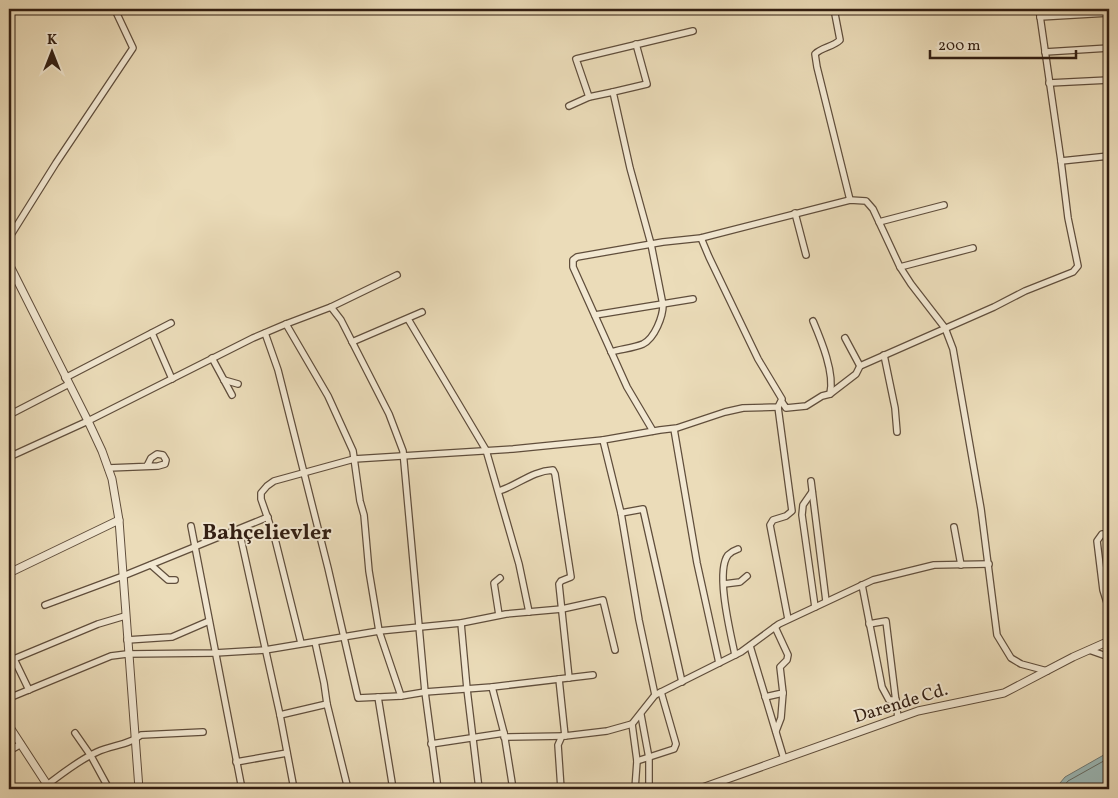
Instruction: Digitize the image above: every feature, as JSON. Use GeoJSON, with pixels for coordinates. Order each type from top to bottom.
{"type":"FeatureCollection","features":[{"type":"Feature","properties":{"kind":"street"},"geometry":{"type":"LineString","coordinates":[[834,9],[840,40],[836,44],[818,51],[816,54],[821,86],[850,200]]}},
{"type":"Feature","properties":{"kind":"street"},"geometry":{"type":"LineString","coordinates":[[301,643],[275,539],[263,506],[261,492],[274,481],[354,459],[603,440],[674,429],[725,412],[754,407],[780,404],[786,408],[806,406],[822,396],[830,394],[856,374],[860,366],[994,307],[1025,291],[1073,272],[1078,266],[1068,218],[1039,9]]}},
{"type":"Feature","properties":{"kind":"street"},"geometry":{"type":"LineString","coordinates":[[1040,17],[1109,13]]}},
{"type":"Feature","properties":{"kind":"street"},"geometry":{"type":"LineString","coordinates":[[9,238],[56,163],[134,48],[117,14]]}},
{"type":"Feature","properties":{"kind":"street"},"geometry":{"type":"LineString","coordinates":[[589,97],[576,59],[693,30]]}},
{"type":"Feature","properties":{"kind":"street"},"geometry":{"type":"LineString","coordinates":[[569,106],[589,97],[647,84],[636,44]]}},
{"type":"Feature","properties":{"kind":"street"},"geometry":{"type":"LineString","coordinates":[[1045,52],[1109,48]]}},
{"type":"Feature","properties":{"kind":"street"},"geometry":{"type":"LineString","coordinates":[[1050,84],[1109,80]]}},
{"type":"Feature","properties":{"kind":"street"},"geometry":{"type":"LineString","coordinates":[[611,352],[644,344],[663,315],[651,244],[612,92]]}},
{"type":"Feature","properties":{"kind":"street"},"geometry":{"type":"LineString","coordinates":[[1060,161],[1109,156]]}},
{"type":"Feature","properties":{"kind":"street"},"geometry":{"type":"LineString","coordinates":[[653,431],[627,387],[573,266],[573,260],[577,257],[651,244],[701,238],[850,200],[866,201],[873,209],[900,267],[945,328],[953,349],[989,564],[997,635],[1011,658],[1020,664],[1046,671]]}},
{"type":"Feature","properties":{"kind":"street"},"geometry":{"type":"LineString","coordinates":[[879,222],[944,204]]}},
{"type":"Feature","properties":{"kind":"street"},"geometry":{"type":"LineString","coordinates":[[795,213],[806,255]]}},
{"type":"Feature","properties":{"kind":"street"},"geometry":{"type":"LineString","coordinates":[[701,238],[758,359],[782,399],[780,404],[792,511],[786,516],[773,520],[770,525],[788,619]]}},
{"type":"Feature","properties":{"kind":"street"},"geometry":{"type":"LineString","coordinates":[[900,267],[973,248]]}},
{"type":"Feature","properties":{"kind":"street"},"geometry":{"type":"LineString","coordinates":[[9,264],[12,279],[88,421],[112,480],[119,520],[139,789]]}},
{"type":"Feature","properties":{"kind":"street"},"geometry":{"type":"LineString","coordinates":[[9,457],[88,421],[265,333],[331,307],[397,275]]}},
{"type":"Feature","properties":{"kind":"street"},"geometry":{"type":"LineString","coordinates":[[595,315],[692,299]]}},
{"type":"Feature","properties":{"kind":"street"},"geometry":{"type":"LineString","coordinates":[[331,307],[341,320],[389,414],[403,451],[425,692],[438,789]]}},
{"type":"Feature","properties":{"kind":"street"},"geometry":{"type":"LineString","coordinates":[[352,342],[422,312]]}},
{"type":"Feature","properties":{"kind":"street"},"geometry":{"type":"LineString","coordinates":[[408,319],[486,450],[519,564],[529,612]]}},
{"type":"Feature","properties":{"kind":"street"},"geometry":{"type":"LineString","coordinates":[[814,321],[825,354],[832,386],[830,394]]}},
{"type":"Feature","properties":{"kind":"street"},"geometry":{"type":"LineString","coordinates":[[9,415],[172,323]]}},
{"type":"Feature","properties":{"kind":"street"},"geometry":{"type":"LineString","coordinates":[[286,324],[328,396],[354,451],[360,502],[364,515],[369,571],[379,631],[401,696]]}},
{"type":"Feature","properties":{"kind":"street"},"geometry":{"type":"LineString","coordinates":[[152,333],[172,379]]}},
{"type":"Feature","properties":{"kind":"street"},"geometry":{"type":"LineString","coordinates":[[265,333],[278,370],[304,472],[358,698],[401,696],[593,675]]}},
{"type":"Feature","properties":{"kind":"street"},"geometry":{"type":"LineString","coordinates":[[845,338],[860,366]]}},
{"type":"Feature","properties":{"kind":"street"},"geometry":{"type":"LineString","coordinates":[[884,355],[897,432]]}},
{"type":"Feature","properties":{"kind":"street"},"geometry":{"type":"LineString","coordinates":[[212,358],[232,395]]}},
{"type":"Feature","properties":{"kind":"street"},"geometry":{"type":"LineString","coordinates":[[224,380],[238,384]]}},
{"type":"Feature","properties":{"kind":"street"},"geometry":{"type":"LineString","coordinates":[[674,429],[697,563],[719,663]]}},
{"type":"Feature","properties":{"kind":"street"},"geometry":{"type":"LineString","coordinates":[[603,440],[620,513],[639,620],[658,694],[676,744],[674,749],[637,761]]}},
{"type":"Feature","properties":{"kind":"street"},"geometry":{"type":"LineString","coordinates":[[108,468],[138,468],[147,466]]}},
{"type":"Feature","properties":{"kind":"street"},"geometry":{"type":"LineString","coordinates":[[498,491],[513,487],[528,477],[545,470],[553,470],[555,474],[571,577],[561,581],[559,584],[569,678]]}},
{"type":"Feature","properties":{"kind":"street"},"geometry":{"type":"LineString","coordinates":[[810,480],[826,602]]}},
{"type":"Feature","properties":{"kind":"street"},"geometry":{"type":"LineString","coordinates":[[812,492],[804,505],[802,515],[815,607]]}},
{"type":"Feature","properties":{"kind":"street"},"geometry":{"type":"LineString","coordinates":[[620,513],[643,509],[682,682]]}},
{"type":"Feature","properties":{"kind":"street"},"geometry":{"type":"LineString","coordinates":[[45,605],[151,565],[268,517]]}},
{"type":"Feature","properties":{"kind":"street"},"geometry":{"type":"LineString","coordinates":[[9,573],[119,520]]}},
{"type":"Feature","properties":{"kind":"street"},"geometry":{"type":"LineString","coordinates":[[191,526],[242,789]]}},
{"type":"Feature","properties":{"kind":"street"},"geometry":{"type":"LineString","coordinates":[[954,527],[961,565]]}},
{"type":"Feature","properties":{"kind":"street"},"geometry":{"type":"LineString","coordinates":[[239,530],[280,715],[294,789]]}},
{"type":"Feature","properties":{"kind":"street"},"geometry":{"type":"LineString","coordinates":[[1109,534],[1102,534],[1097,541],[1103,590],[1109,609]]}},
{"type":"Feature","properties":{"kind":"street"},"geometry":{"type":"LineString","coordinates":[[735,655],[724,605],[724,566],[729,554],[738,549]]}},
{"type":"Feature","properties":{"kind":"street"},"geometry":{"type":"LineString","coordinates":[[431,744],[504,735],[564,736],[607,731],[632,724],[658,694],[735,655],[788,619],[873,580],[934,565],[989,564]]}},
{"type":"Feature","properties":{"kind":"street"},"geometry":{"type":"LineString","coordinates":[[151,565],[168,580],[175,580]]}},
{"type":"Feature","properties":{"kind":"street"},"geometry":{"type":"LineString","coordinates":[[724,584],[740,582],[747,576]]}},
{"type":"Feature","properties":{"kind":"street"},"geometry":{"type":"LineString","coordinates":[[499,615],[494,583],[500,578]]}},
{"type":"Feature","properties":{"kind":"street"},"geometry":{"type":"LineString","coordinates":[[862,585],[882,687],[889,700],[896,700]]}},
{"type":"Feature","properties":{"kind":"street"},"geometry":{"type":"LineString","coordinates":[[9,698],[111,656],[265,650],[379,631],[461,622],[499,615],[562,609],[603,600],[615,650]]}},
{"type":"Feature","properties":{"kind":"street"},"geometry":{"type":"LineString","coordinates":[[29,690],[11,660],[98,624],[125,616]]}},
{"type":"Feature","properties":{"kind":"street"},"geometry":{"type":"LineString","coordinates":[[127,640],[172,637],[209,621]]}},
{"type":"Feature","properties":{"kind":"street"},"geometry":{"type":"LineString","coordinates":[[870,624],[886,621],[898,718]]}},
{"type":"Feature","properties":{"kind":"street"},"geometry":{"type":"LineString","coordinates":[[461,622],[479,789]]}},
{"type":"Feature","properties":{"kind":"street"},"geometry":{"type":"LineString","coordinates":[[775,627],[788,655],[787,660],[780,667],[783,693],[781,718],[776,731]]}},
{"type":"Feature","properties":{"kind":"street","name":"Darende Cd."},"geometry":{"type":"LineString","coordinates":[[699,789],[898,718],[1004,693],[1109,641]]}},
{"type":"Feature","properties":{"kind":"street"},"geometry":{"type":"LineString","coordinates":[[315,642],[327,704],[348,789]]}},
{"type":"Feature","properties":{"kind":"street"},"geometry":{"type":"LineString","coordinates":[[750,646],[784,759]]}},
{"type":"Feature","properties":{"kind":"street"},"geometry":{"type":"LineString","coordinates":[[1088,650],[1109,657]]}},
{"type":"Feature","properties":{"kind":"street"},"geometry":{"type":"LineString","coordinates":[[559,679],[564,736],[558,745],[562,789]]}},
{"type":"Feature","properties":{"kind":"street"},"geometry":{"type":"LineString","coordinates":[[492,686],[504,735],[513,789]]}},
{"type":"Feature","properties":{"kind":"street"},"geometry":{"type":"LineString","coordinates":[[765,697],[783,693]]}},
{"type":"Feature","properties":{"kind":"street"},"geometry":{"type":"LineString","coordinates":[[378,697],[393,789]]}},
{"type":"Feature","properties":{"kind":"street"},"geometry":{"type":"LineString","coordinates":[[280,715],[327,704]]}},
{"type":"Feature","properties":{"kind":"street"},"geometry":{"type":"LineString","coordinates":[[641,715],[649,758],[649,789]]}},
{"type":"Feature","properties":{"kind":"street"},"geometry":{"type":"LineString","coordinates":[[632,724],[637,761],[635,789]]}},
{"type":"Feature","properties":{"kind":"street"},"geometry":{"type":"LineString","coordinates":[[9,726],[49,787],[73,766],[119,744],[134,741],[141,735],[203,732]]}},
{"type":"Feature","properties":{"kind":"street"},"geometry":{"type":"LineString","coordinates":[[75,733],[91,756],[109,789]]}},
{"type":"Feature","properties":{"kind":"street"},"geometry":{"type":"LineString","coordinates":[[9,751],[21,744]]}},
{"type":"Feature","properties":{"kind":"street"},"geometry":{"type":"LineString","coordinates":[[236,762],[287,753]]}},
{"type":"Feature","properties":{"kind":"water"},"geometry":{"type":"Polygon","coordinates":[[[1109,752],[1109,779],[1095,789],[1055,789],[1065,777],[1109,752]]]}},
{"type":"Feature","properties":{"kind":"district","name":"Bahçelievler"},"geometry":{"type":"Point","coordinates":[267,533]}}]}
